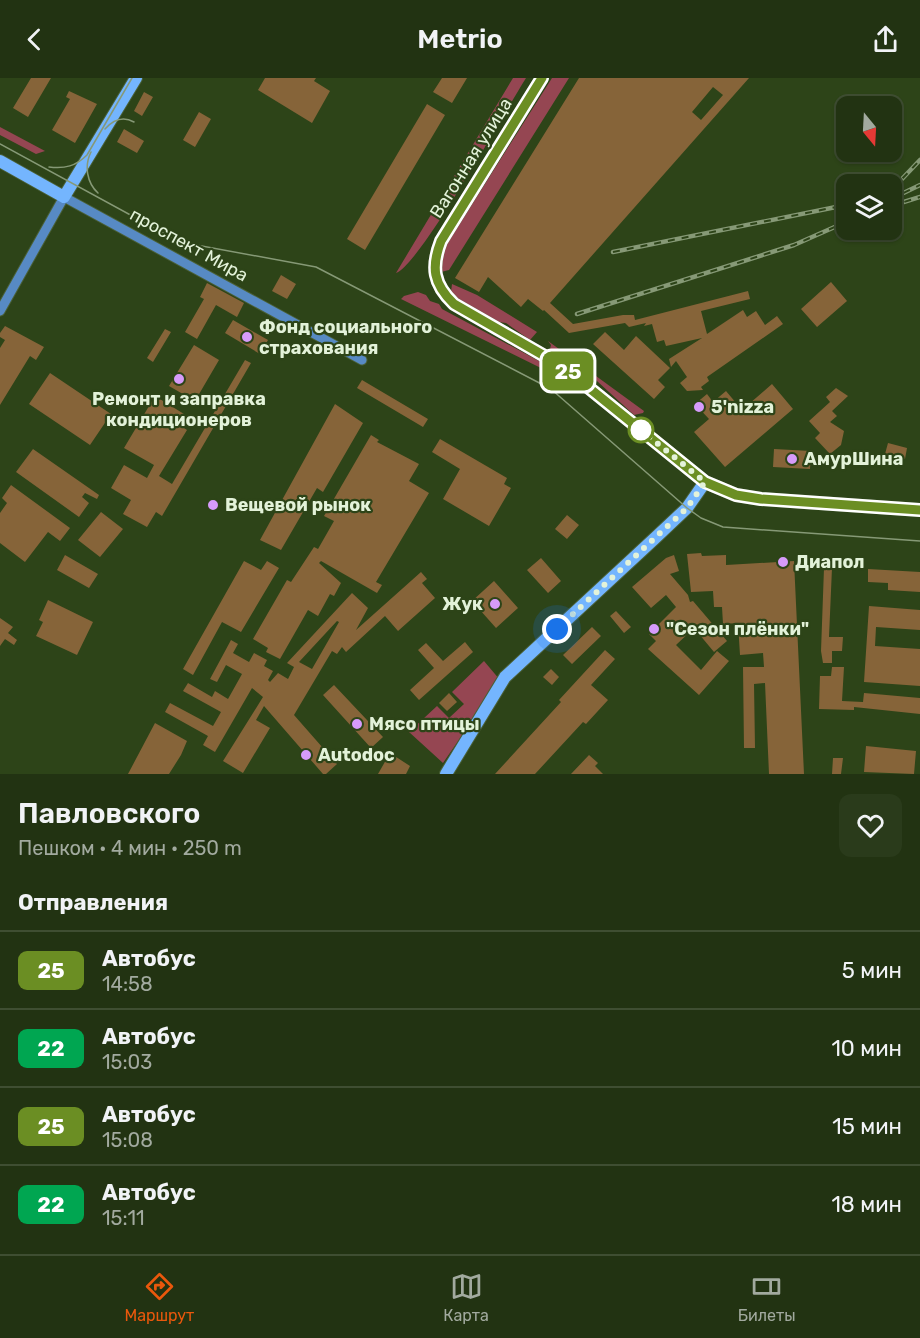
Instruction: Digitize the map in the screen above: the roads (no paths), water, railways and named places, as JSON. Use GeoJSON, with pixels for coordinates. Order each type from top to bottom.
{"type":"FeatureCollection","features":[{"type":"Feature","properties":{"kind":"street"},"geometry":{"type":"LineString","coordinates":[[64,197],[84,156],[130,78]]}},
{"type":"Feature","properties":{"kind":"street"},"geometry":{"type":"LineString","coordinates":[[0,311],[64,197],[136,78]]}},
{"type":"Feature","properties":{"kind":"street","name":"Вагонная улица"},"geometry":{"type":"LineString","coordinates":[[542,78],[441,241],[433,268],[437,282],[454,304],[562,366],[705,482],[736,495],[761,499],[920,510]]}},
{"type":"Feature","properties":{"kind":"street","name":"проспект Мира"},"geometry":{"type":"LineString","coordinates":[[0,161],[362,360]]}},
{"type":"Feature","properties":{"kind":"street"},"geometry":{"type":"LineString","coordinates":[[446,774],[505,677],[687,508],[705,482]]}},
{"type":"Feature","properties":{"kind":"tram line"},"geometry":{"type":"LineString","coordinates":[[49,167],[70,166],[87,155],[132,78]]}},
{"type":"Feature","properties":{"kind":"tram line"},"geometry":{"type":"LineString","coordinates":[[105,129],[118,120],[126,119],[134,122]]}},
{"type":"Feature","properties":{"kind":"tram line"},"geometry":{"type":"LineString","coordinates":[[0,144],[180,242],[316,267],[551,389],[701,518],[723,527],[920,541]]}},
{"type":"Feature","properties":{"kind":"tram line"},"geometry":{"type":"LineString","coordinates":[[91,152],[88,174],[91,184],[98,193]]}},
{"type":"Feature","properties":{"kind":"railway"},"geometry":{"type":"LineString","coordinates":[[902,179],[920,160]]}},
{"type":"Feature","properties":{"kind":"railway"},"geometry":{"type":"LineString","coordinates":[[902,194],[920,185]]}},
{"type":"Feature","properties":{"kind":"railway"},"geometry":{"type":"LineString","coordinates":[[902,203],[920,197]]}},
{"type":"Feature","properties":{"kind":"railway"},"geometry":{"type":"LineString","coordinates":[[613,252],[836,207]]}},
{"type":"Feature","properties":{"kind":"railway"},"geometry":{"type":"LineString","coordinates":[[577,314],[794,245],[836,226]]}},
{"type":"Feature","properties":{"kind":"place","name":"Фонд социального страхования"},"geometry":{"type":"Point","coordinates":[247,337]}},
{"type":"Feature","properties":{"kind":"place","name":"Ремонт и заправка кондиционеров"},"geometry":{"type":"Point","coordinates":[179,379]}},
{"type":"Feature","properties":{"kind":"place","name":"5'nizza"},"geometry":{"type":"Point","coordinates":[699,407]}},
{"type":"Feature","properties":{"kind":"place","name":"АмурШина"},"geometry":{"type":"Point","coordinates":[792,459]}},
{"type":"Feature","properties":{"kind":"place","name":"Вещевой рынок"},"geometry":{"type":"Point","coordinates":[213,505]}},
{"type":"Feature","properties":{"kind":"place","name":"Диапол"},"geometry":{"type":"Point","coordinates":[783,562]}},
{"type":"Feature","properties":{"kind":"place","name":"Жук"},"geometry":{"type":"Point","coordinates":[495,604]}},
{"type":"Feature","properties":{"kind":"place","name":"\"Сезон плёнки\""},"geometry":{"type":"Point","coordinates":[654,629]}},
{"type":"Feature","properties":{"kind":"place","name":"Мясо птицы"},"geometry":{"type":"Point","coordinates":[357,724]}},
{"type":"Feature","properties":{"kind":"place","name":"Autodoc"},"geometry":{"type":"Point","coordinates":[306,755]}}]}
